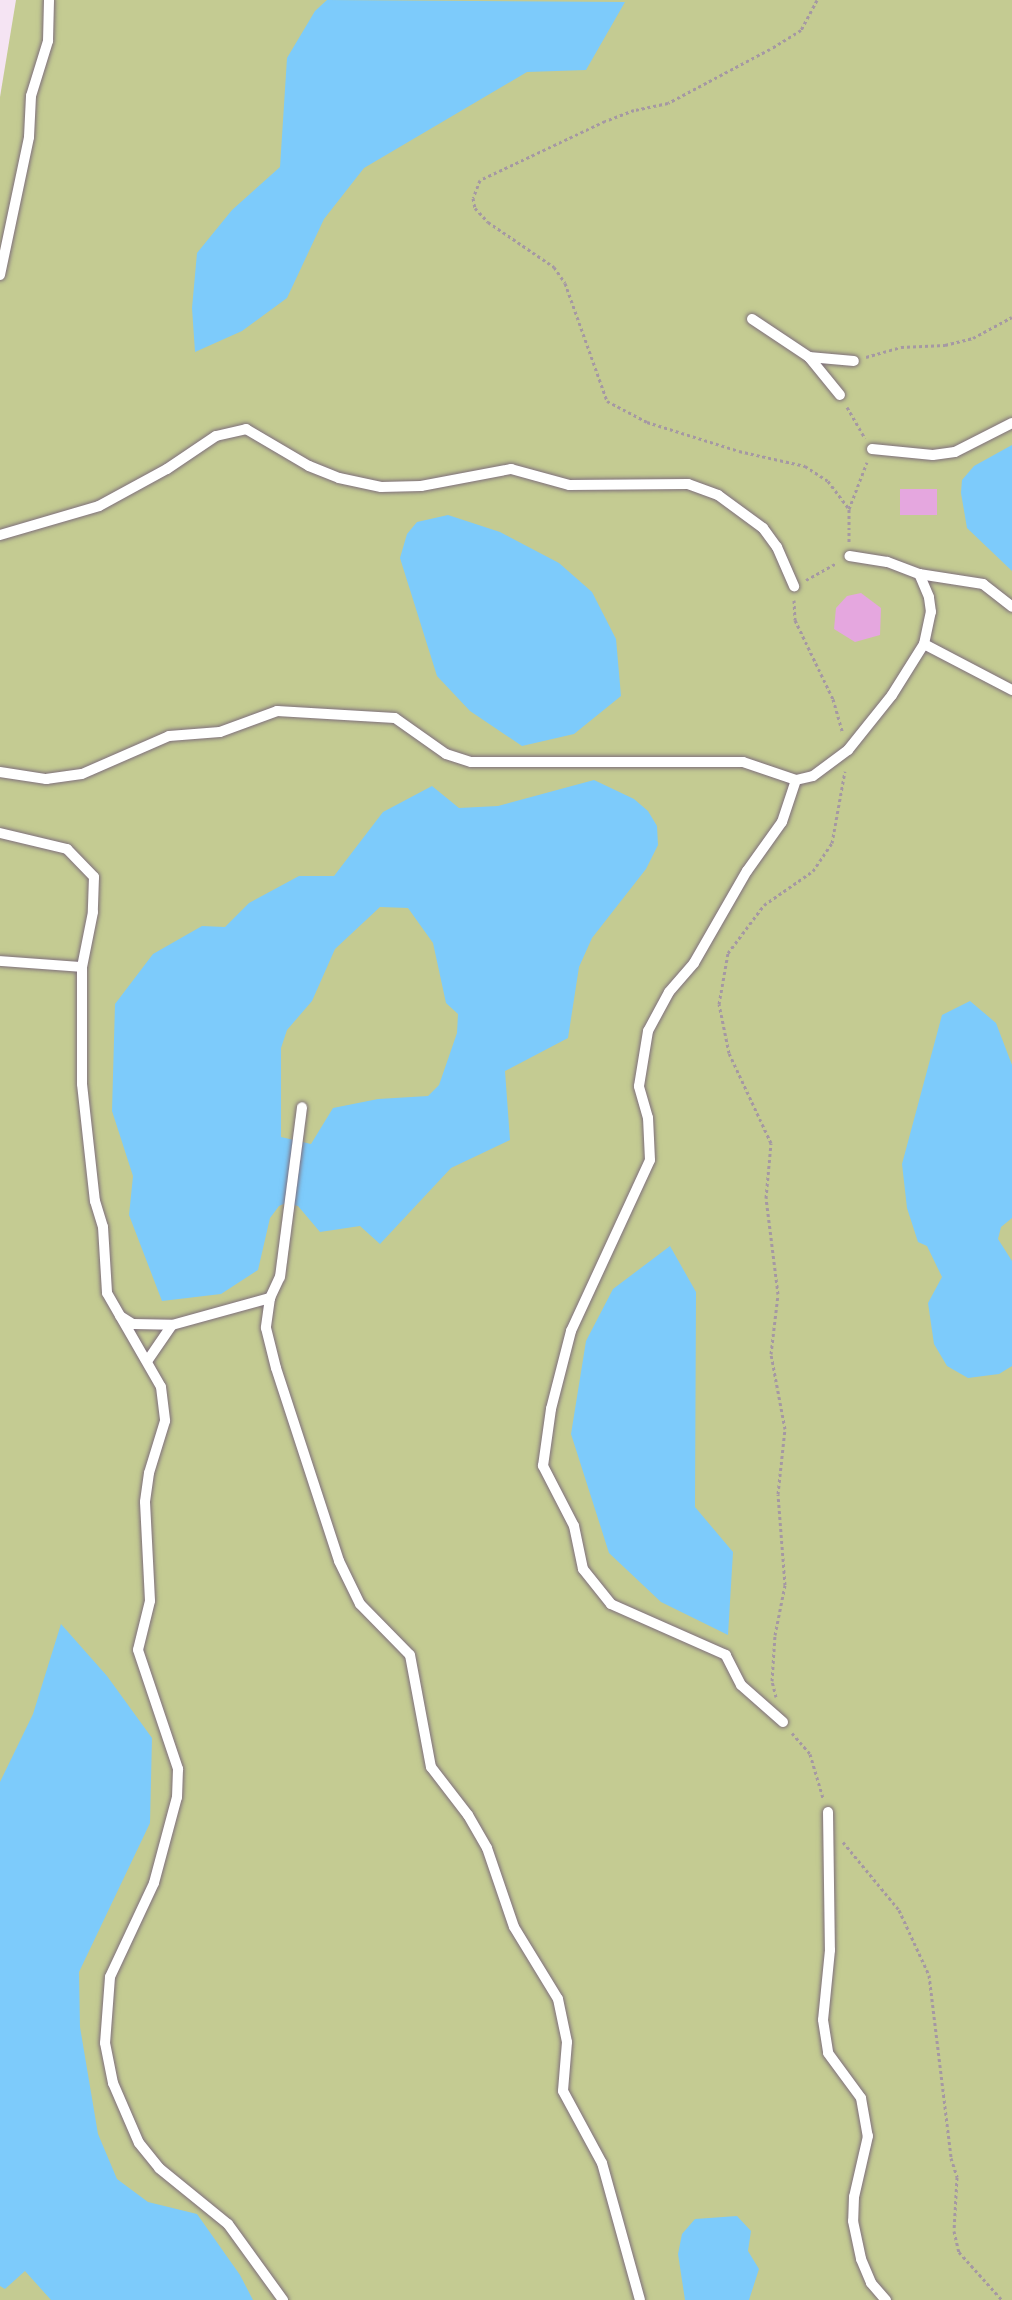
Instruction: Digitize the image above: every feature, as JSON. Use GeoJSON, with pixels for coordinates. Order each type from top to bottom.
{"type":"FeatureCollection","features":[{"type":"Feature","properties":{"kind":"lane"},"geometry":{"type":"LineString","coordinates":[[0,275],[29,136],[31,96],[48,41],[50,0]]}},
{"type":"Feature","properties":{"kind":"lane"},"geometry":{"type":"LineString","coordinates":[[752,319],[809,357],[840,395]]}},
{"type":"Feature","properties":{"kind":"lane"},"geometry":{"type":"LineString","coordinates":[[809,357],[854,361]]}},
{"type":"Feature","properties":{"kind":"lane"},"geometry":{"type":"LineString","coordinates":[[872,449],[933,455],[955,452],[1012,423]]}},
{"type":"Feature","properties":{"kind":"lane"},"geometry":{"type":"LineString","coordinates":[[0,536],[99,506],[167,469],[216,436],[246,429],[309,466],[339,478],[381,487],[421,486],[511,469],[569,485],[688,483],[718,495],[763,528],[777,547],[794,586]]}},
{"type":"Feature","properties":{"kind":"lane"},"geometry":{"type":"LineString","coordinates":[[849,556],[886,562],[919,574],[983,584],[1012,607]]}},
{"type":"Feature","properties":{"kind":"lane"},"geometry":{"type":"LineString","coordinates":[[0,772],[46,779],[82,774],[169,736],[220,732],[277,711],[395,718],[446,754],[471,762],[743,762],[796,780],[829,768],[848,750],[892,695],[924,644],[931,612],[929,597],[919,574]]}},
{"type":"Feature","properties":{"kind":"lane"},"geometry":{"type":"LineString","coordinates":[[924,644],[1012,690]]}},
{"type":"Feature","properties":{"kind":"lane"},"geometry":{"type":"LineString","coordinates":[[783,1722],[741,1685],[726,1655],[611,1604],[583,1569],[574,1526],[543,1466],[551,1409],[571,1331],[650,1160],[648,1118],[639,1086],[648,1031],[669,993],[694,963],[747,871],[782,822],[796,780]]}},
{"type":"Feature","properties":{"kind":"lane"},"geometry":{"type":"LineString","coordinates":[[0,833],[67,849],[93,877],[93,912],[82,966],[82,1084],[95,1201],[103,1227],[107,1293],[116,1313],[148,1360],[161,1387],[165,1421],[149,1473],[145,1502],[150,1601],[138,1650],[178,1769],[177,1797],[154,1883],[110,1977],[105,2043],[113,2083],[139,2143],[159,2168],[228,2223],[283,2300]]}},
{"type":"Feature","properties":{"kind":"lane"},"geometry":{"type":"LineString","coordinates":[[0,961],[82,966]]}},
{"type":"Feature","properties":{"kind":"lane"},"geometry":{"type":"LineString","coordinates":[[302,1107],[280,1277],[270,1298],[266,1328],[276,1368],[339,1562],[360,1604],[410,1655],[431,1767],[468,1815],[487,1848],[514,1927],[558,1999],[567,2042],[563,2091],[602,2163],[620,2238],[638,2282],[640,2300]]}},
{"type":"Feature","properties":{"kind":"lane"},"geometry":{"type":"LineString","coordinates":[[116,1313],[133,1324],[172,1325],[270,1298]]}},
{"type":"Feature","properties":{"kind":"lane"},"geometry":{"type":"LineString","coordinates":[[148,1360],[172,1325]]}},
{"type":"Feature","properties":{"kind":"lane"},"geometry":{"type":"LineString","coordinates":[[828,1812],[830,1950],[823,2020],[828,2054],[861,2098],[868,2136],[854,2197],[853,2221],[861,2259],[871,2283],[886,2300]]}},
{"type":"Feature","properties":{"kind":"path"},"geometry":{"type":"LineString","coordinates":[[817,0],[801,30],[770,49],[668,103],[634,110],[605,121],[480,180],[473,198],[475,208],[488,222],[554,267],[566,284],[607,401],[647,422],[739,451],[805,466],[828,481],[849,510]]}},
{"type":"Feature","properties":{"kind":"path"},"geometry":{"type":"LineString","coordinates":[[854,361],[901,346],[945,345],[973,339],[1012,317]]}},
{"type":"Feature","properties":{"kind":"path"},"geometry":{"type":"LineString","coordinates":[[828,1812],[810,1754],[783,1722],[772,1681],[775,1635],[785,1585],[778,1494],[785,1429],[771,1354],[778,1294],[765,1197],[771,1143],[729,1053],[719,1004],[728,953],[764,905],[813,871],[832,843],[848,750],[833,699],[795,620],[794,586],[849,556],[849,510],[872,449],[840,395]]}},
{"type":"Feature","properties":{"kind":"path"},"geometry":{"type":"LineString","coordinates":[[838,1836],[899,1910],[929,1975],[951,2158],[957,2177],[954,2231],[964,2260],[1002,2300]]}},
{"type":"Feature","properties":{"kind":"green space"},"geometry":{"type":"Polygon","coordinates":[[[16,0],[1012,0],[1012,2300],[0,2300],[0,97],[16,0]]]}},
{"type":"Feature","properties":{"kind":"water"},"geometry":{"type":"Polygon","coordinates":[[[327,0],[625,2],[586,70],[527,72],[364,168],[324,219],[287,298],[242,331],[195,352],[192,308],[197,253],[232,210],[280,167],[287,58],[315,11],[327,0]]]}},
{"type":"Feature","properties":{"kind":"water"},"geometry":{"type":"Polygon","coordinates":[[[1012,445],[1012,571],[967,528],[961,493],[962,480],[974,466],[1012,445]]]}},
{"type":"Feature","properties":{"kind":"water"},"geometry":{"type":"Polygon","coordinates":[[[448,515],[500,532],[559,563],[592,592],[616,639],[621,696],[574,734],[522,746],[470,711],[437,676],[400,558],[407,534],[417,522],[448,515]]]}},
{"type":"Feature","properties":{"kind":"water"},"geometry":{"type":"Polygon","coordinates":[[[594,780],[634,799],[648,811],[657,826],[658,845],[646,869],[592,938],[579,967],[568,1038],[505,1071],[510,1140],[451,1168],[380,1244],[360,1226],[320,1232],[298,1206],[286,1203],[279,1206],[270,1218],[258,1270],[221,1294],[162,1301],[129,1215],[133,1176],[112,1111],[115,1004],[153,954],[202,926],[225,927],[249,903],[299,876],[334,876],[383,812],[432,786],[459,808],[498,806],[594,780]],[[380,907],[335,949],[312,1001],[287,1030],[281,1048],[281,1137],[311,1144],[333,1108],[378,1099],[428,1096],[439,1085],[457,1033],[458,1014],[446,1003],[433,943],[408,908],[380,907]]]}},
{"type":"Feature","properties":{"kind":"water"},"geometry":{"type":"Polygon","coordinates":[[[970,1001],[996,1023],[1012,1065],[1012,1218],[1001,1227],[998,1239],[1012,1261],[1012,1366],[999,1374],[968,1378],[947,1366],[934,1344],[928,1303],[942,1277],[927,1246],[918,1242],[907,1208],[902,1164],[942,1015],[970,1001]]]}},
{"type":"Feature","properties":{"kind":"water"},"geometry":{"type":"Polygon","coordinates":[[[670,1246],[696,1292],[695,1507],[733,1552],[728,1635],[661,1602],[609,1553],[571,1434],[586,1341],[613,1289],[670,1246]]]}},
{"type":"Feature","properties":{"kind":"water"},"geometry":{"type":"Polygon","coordinates":[[[61,1624],[107,1676],[152,1738],[150,1823],[79,1972],[80,2027],[98,2134],[117,2179],[148,2202],[197,2214],[240,2275],[253,2300],[51,2300],[25,2271],[5,2289],[0,2286],[0,1782],[33,1714],[61,1624]]]}},
{"type":"Feature","properties":{"kind":"water"},"geometry":{"type":"Polygon","coordinates":[[[737,2216],[751,2231],[748,2251],[759,2269],[749,2300],[685,2300],[678,2254],[682,2234],[695,2219],[737,2216]]]}},
{"type":"Feature","properties":{"kind":"building"},"geometry":{"type":"Polygon","coordinates":[[[900,489],[937,489],[937,515],[900,515],[900,489]]]}},
{"type":"Feature","properties":{"kind":"building"},"geometry":{"type":"Polygon","coordinates":[[[861,593],[881,608],[880,635],[855,642],[834,629],[836,608],[847,596],[861,593]]]}}]}
